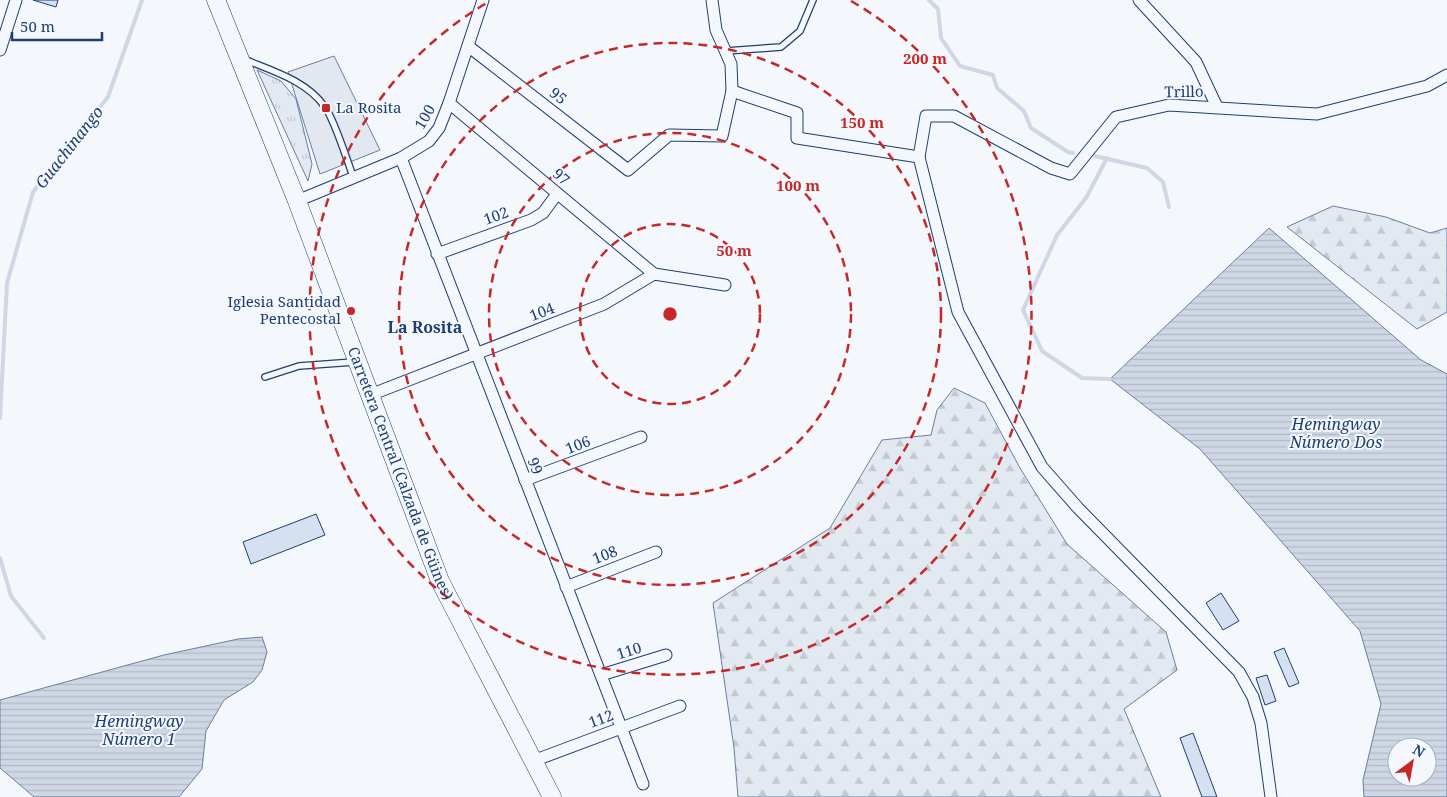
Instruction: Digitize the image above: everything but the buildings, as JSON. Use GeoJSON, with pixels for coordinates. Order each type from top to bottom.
{"type":"FeatureCollection","features":[{"type":"Feature","properties":{"kind":"main road","name":"Carretera Central (Calzada de Güines)"},"geometry":{"type":"LineString","coordinates":[[216,0],[297,201],[440,581],[552,797]]}},
{"type":"Feature","properties":{"kind":"street"},"geometry":{"type":"LineString","coordinates":[[0,50],[16,0]]}},
{"type":"Feature","properties":{"kind":"street","name":"100"},"geometry":{"type":"LineString","coordinates":[[297,201],[353,176],[401,158],[429,141],[439,128],[449,103],[484,0]]}},
{"type":"Feature","properties":{"kind":"street"},"geometry":{"type":"LineString","coordinates":[[712,0],[716,30],[731,64],[732,91],[797,113],[797,138],[919,157],[958,312],[1010,410],[1042,467],[1078,508],[1239,672],[1253,697],[1262,723],[1271,797]]}},
{"type":"Feature","properties":{"kind":"street"},"geometry":{"type":"LineString","coordinates":[[1140,0],[1196,62],[1217,107]]}},
{"type":"Feature","properties":{"kind":"street","name":"95"},"geometry":{"type":"LineString","coordinates":[[468,46],[628,170],[669,135],[722,136],[732,91]]}},
{"type":"Feature","properties":{"kind":"street","name":"Trillo"},"geometry":{"type":"LineString","coordinates":[[919,157],[926,116],[954,116],[1051,168],[1070,174],[1116,117],[1169,105],[1318,114],[1428,86],[1447,75]]}},
{"type":"Feature","properties":{"kind":"street","name":"97"},"geometry":{"type":"LineString","coordinates":[[449,103],[654,274]]}},
{"type":"Feature","properties":{"kind":"street","name":"99"},"geometry":{"type":"LineString","coordinates":[[401,158],[475,354],[623,727],[643,784]]}},
{"type":"Feature","properties":{"kind":"street","name":"102"},"geometry":{"type":"LineString","coordinates":[[437,254],[531,220],[543,213],[557,194]]}},
{"type":"Feature","properties":{"kind":"street"},"geometry":{"type":"LineString","coordinates":[[654,274],[725,285]]}},
{"type":"Feature","properties":{"kind":"street","name":"104"},"geometry":{"type":"LineString","coordinates":[[370,395],[604,304],[654,274]]}},
{"type":"Feature","properties":{"kind":"street","name":"106"},"geometry":{"type":"LineString","coordinates":[[525,480],[641,437]]}},
{"type":"Feature","properties":{"kind":"street","name":"108"},"geometry":{"type":"LineString","coordinates":[[566,587],[656,552]]}},
{"type":"Feature","properties":{"kind":"street","name":"110"},"geometry":{"type":"LineString","coordinates":[[601,675],[666,655]]}},
{"type":"Feature","properties":{"kind":"street","name":"112"},"geometry":{"type":"LineString","coordinates":[[533,762],[680,706]]}},
{"type":"Feature","properties":{"kind":"lane"},"geometry":{"type":"LineString","coordinates":[[726,51],[781,47],[800,31],[813,0]]}},
{"type":"Feature","properties":{"kind":"lane"},"geometry":{"type":"LineString","coordinates":[[239,58],[283,75],[308,90],[326,108],[353,176]]}},
{"type":"Feature","properties":{"kind":"lane"},"geometry":{"type":"LineString","coordinates":[[265,377],[299,366],[356,362]]}},
{"type":"Feature","properties":{"kind":"green space"},"geometry":{"type":"Polygon","coordinates":[[[257,70],[281,81],[296,99],[312,164],[308,181],[257,70]]]}},
{"type":"Feature","properties":{"kind":"green space"},"geometry":{"type":"Polygon","coordinates":[[[1333,206],[1386,217],[1430,233],[1447,228],[1447,312],[1417,329],[1287,227],[1333,206]]]}},
{"type":"Feature","properties":{"kind":"green space"},"geometry":{"type":"Polygon","coordinates":[[[954,388],[985,403],[1020,468],[1067,544],[1166,632],[1177,670],[1124,709],[1161,797],[738,797],[734,748],[713,603],[830,528],[882,440],[931,435],[937,410],[954,388]]]}},
{"type":"Feature","properties":{"kind":"shaded area"},"geometry":{"type":"Polygon","coordinates":[[[334,56],[380,150],[320,174],[288,72],[334,56]]]}},
{"type":"Feature","properties":{"kind":"water","name":"Hemingway Número Dos"},"geometry":{"type":"Polygon","coordinates":[[[1269,228],[1421,360],[1447,374],[1447,797],[1364,797],[1363,780],[1381,704],[1360,631],[1200,449],[1110,379],[1269,228]]]}},
{"type":"Feature","properties":{"kind":"water","name":"Hemingway Número 1"},"geometry":{"type":"Polygon","coordinates":[[[262,637],[267,652],[262,670],[253,682],[224,700],[206,731],[202,769],[179,797],[34,797],[0,768],[0,700],[164,655],[238,639],[262,637]]]}},
{"type":"Feature","properties":{"kind":"waterway","name":"Guachinango"},"geometry":{"type":"LineString","coordinates":[[0,418],[7,283],[33,192],[108,97],[142,0]]}},
{"type":"Feature","properties":{"kind":"waterway","name":"Guachinango"},"geometry":{"type":"LineString","coordinates":[[929,0],[938,9],[941,38],[960,66],[993,75],[997,88],[1024,111],[1031,128],[1068,152],[1073,153]]}},
{"type":"Feature","properties":{"kind":"waterway","name":"Guachinango"},"geometry":{"type":"LineString","coordinates":[[1095,156],[1147,168],[1163,182],[1169,207]]}},
{"type":"Feature","properties":{"kind":"waterway"},"geometry":{"type":"LineString","coordinates":[[1107,158],[1086,198],[1057,235],[1023,310],[1042,351],[1082,378],[1110,379]]}},
{"type":"Feature","properties":{"kind":"waterway","name":"Guachinango"},"geometry":{"type":"LineString","coordinates":[[0,558],[11,596],[44,638]]}},
{"type":"Feature","properties":{"kind":"place","name":"La Rosita"},"geometry":{"type":"Point","coordinates":[326,108]}},
{"type":"Feature","properties":{"kind":"place","name":"Iglesia Santidad Pentecostal"},"geometry":{"type":"Point","coordinates":[351,311]}},
{"type":"Feature","properties":{"kind":"district","name":"La Rosita"},"geometry":{"type":"Point","coordinates":[425,327]}}]}
